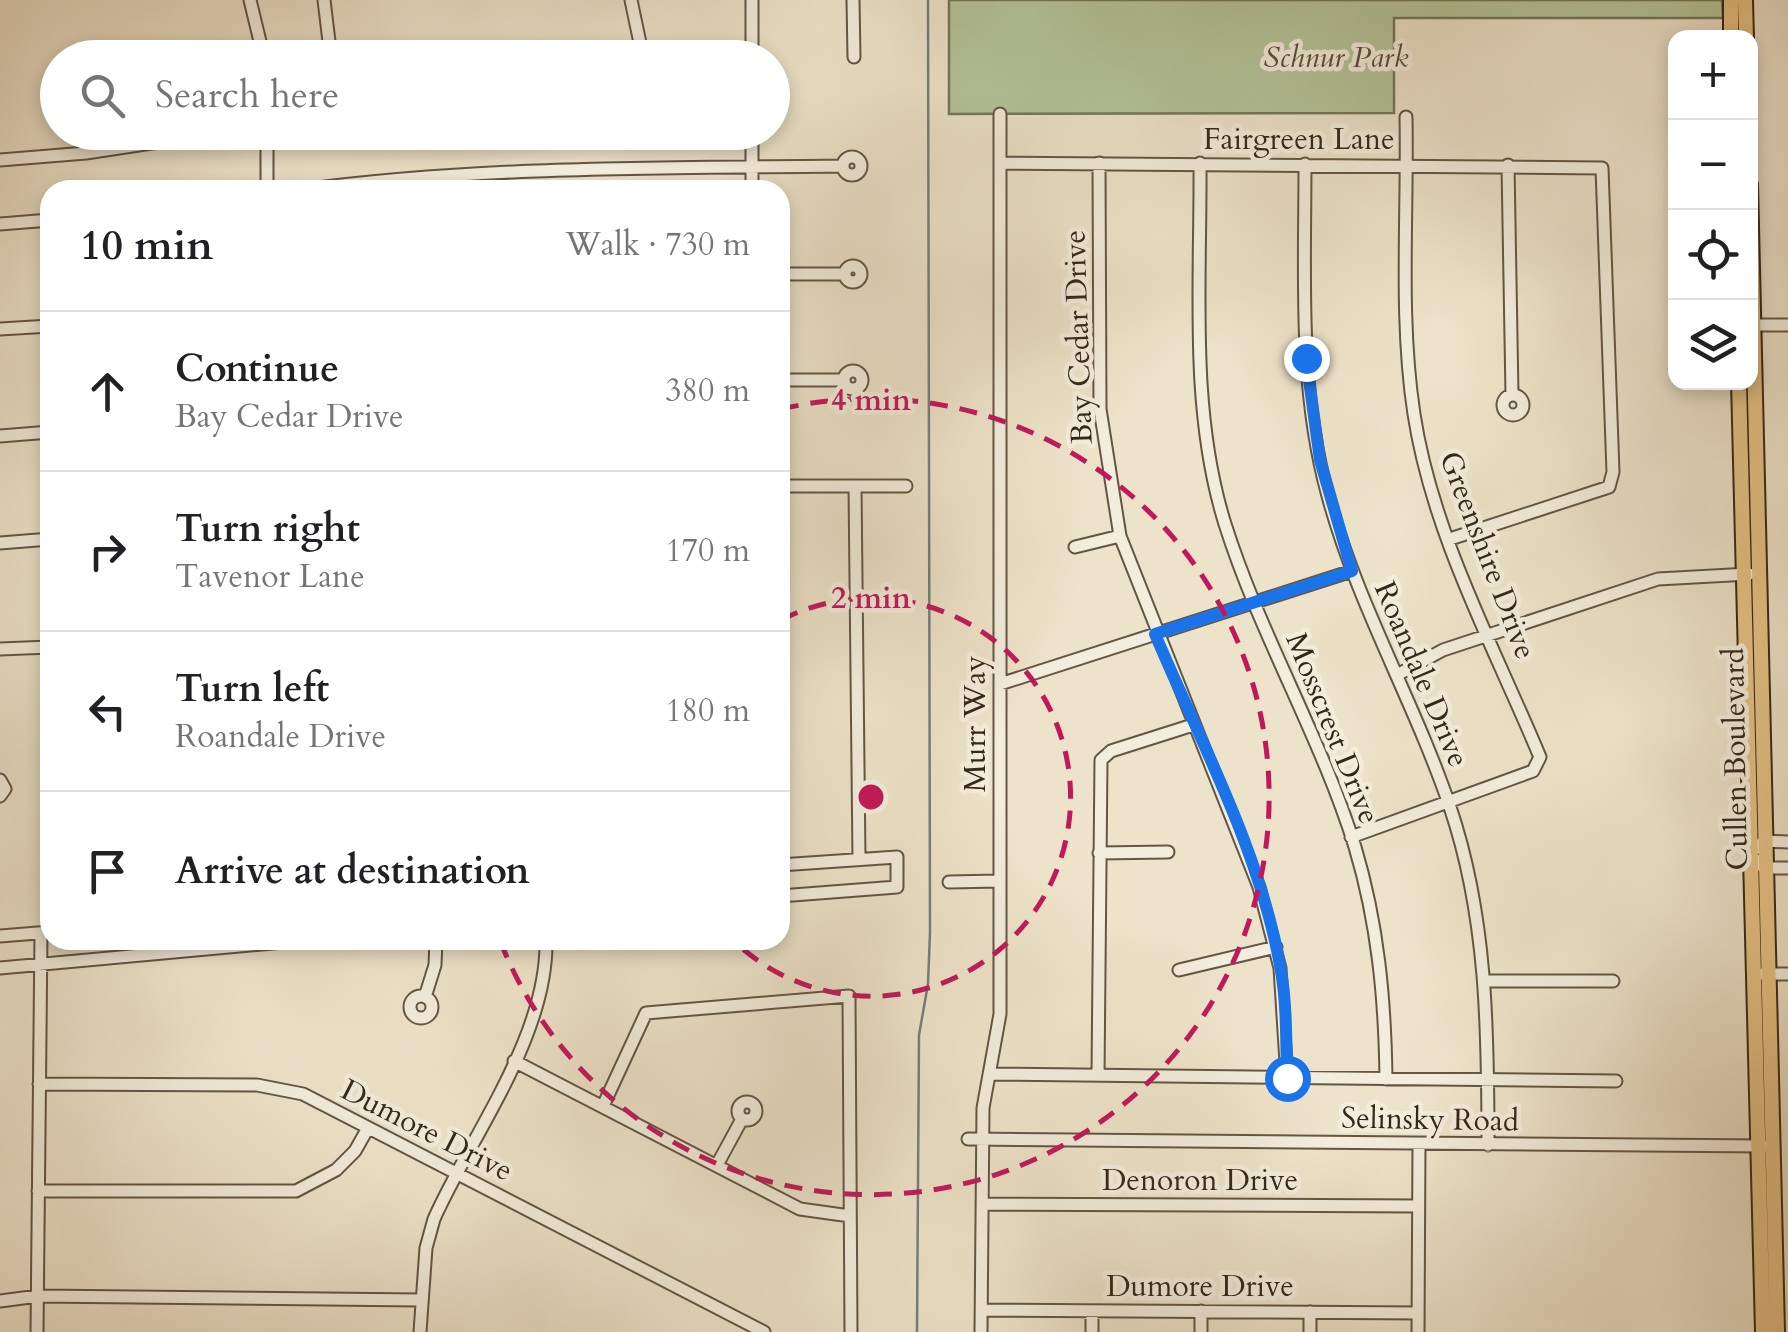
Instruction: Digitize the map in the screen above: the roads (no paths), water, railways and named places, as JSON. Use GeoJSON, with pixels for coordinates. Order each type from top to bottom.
{"type":"FeatureCollection","features":[{"type":"Feature","properties":{"kind":"main road"},"geometry":{"type":"LineString","coordinates":[[1733,30],[1738,4]]}},
{"type":"Feature","properties":{"kind":"main road"},"geometry":{"type":"LineString","coordinates":[[1738,4],[1744,30]]}},
{"type":"Feature","properties":{"kind":"main road","name":"Cullen Boulevard"},"geometry":{"type":"LineString","coordinates":[[1750,210],[1752,300]]}},
{"type":"Feature","properties":{"kind":"main road","name":"Cullen Boulevard"},"geometry":{"type":"LineString","coordinates":[[1741,390],[1748,456]]}},
{"type":"Feature","properties":{"kind":"main road","name":"Cullen Boulevard"},"geometry":{"type":"LineString","coordinates":[[1750,390],[1754,698],[1750,854],[1761,974]]}},
{"type":"Feature","properties":{"kind":"main road","name":"Cullen Boulevard"},"geometry":{"type":"LineString","coordinates":[[1754,698],[1764,841],[1763,1059],[1777,1332]]}},
{"type":"Feature","properties":{"kind":"main road","name":"Cullen Boulevard"},"geometry":{"type":"LineString","coordinates":[[1763,1332],[1775,1263]]}},
{"type":"Feature","properties":{"kind":"street"},"geometry":{"type":"LineString","coordinates":[[250,0],[260,40]]}},
{"type":"Feature","properties":{"kind":"street"},"geometry":{"type":"LineString","coordinates":[[324,0],[328,40]]}},
{"type":"Feature","properties":{"kind":"street"},"geometry":{"type":"LineString","coordinates":[[630,0],[639,40]]}},
{"type":"Feature","properties":{"kind":"street"},"geometry":{"type":"LineString","coordinates":[[752,0],[752,40]]}},
{"type":"Feature","properties":{"kind":"street"},"geometry":{"type":"LineString","coordinates":[[853,0],[854,57]]}},
{"type":"Feature","properties":{"kind":"street","name":"Murr Way"},"geometry":{"type":"LineString","coordinates":[[981,1332],[982,1140],[1000,1014],[1000,684],[993,483],[1000,114]]}},
{"type":"Feature","properties":{"kind":"street","name":"Greenshire Drive"},"geometry":{"type":"LineString","coordinates":[[1406,117],[1407,320],[1414,414],[1426,470],[1450,539],[1540,757],[1539,766],[1448,803]]}},
{"type":"Feature","properties":{"kind":"street"},"geometry":{"type":"LineString","coordinates":[[0,160],[110,150]]}},
{"type":"Feature","properties":{"kind":"street"},"geometry":{"type":"LineString","coordinates":[[267,150],[267,180]]}},
{"type":"Feature","properties":{"kind":"street"},"geometry":{"type":"LineString","coordinates":[[752,150],[752,180]]}},
{"type":"Feature","properties":{"kind":"street","name":"Fairgreen Lane"},"geometry":{"type":"LineString","coordinates":[[1000,163],[1598,167],[1605,180],[1614,472],[1609,487],[1450,539]]}},
{"type":"Feature","properties":{"kind":"street","name":"Bay Cedar Drive"},"geometry":{"type":"LineString","coordinates":[[1099,163],[1100,409],[1120,536],[1155,634],[1236,822],[1276,947],[1284,997],[1287,1078]]}},
{"type":"Feature","properties":{"kind":"street","name":"Mosscrest Drive"},"geometry":{"type":"LineString","coordinates":[[1200,163],[1202,399],[1225,524],[1351,837],[1377,937],[1385,997],[1386,1079]]}},
{"type":"Feature","properties":{"kind":"street","name":"Roandale Drive"},"geometry":{"type":"LineString","coordinates":[[1305,164],[1308,394],[1328,496],[1352,571],[1448,803],[1469,879],[1485,981],[1488,1145]]}},
{"type":"Feature","properties":{"kind":"street"},"geometry":{"type":"LineString","coordinates":[[1508,165],[1512,395]]}},
{"type":"Feature","properties":{"kind":"street"},"geometry":{"type":"LineString","coordinates":[[375,180],[516,170],[842,166]]}},
{"type":"Feature","properties":{"kind":"street"},"geometry":{"type":"LineString","coordinates":[[0,224],[40,221]]}},
{"type":"Feature","properties":{"kind":"street"},"geometry":{"type":"LineString","coordinates":[[790,274],[845,274]]}},
{"type":"Feature","properties":{"kind":"street"},"geometry":{"type":"LineString","coordinates":[[1758,326],[1788,325]]}},
{"type":"Feature","properties":{"kind":"street"},"geometry":{"type":"LineString","coordinates":[[0,329],[40,327]]}},
{"type":"Feature","properties":{"kind":"street"},"geometry":{"type":"LineString","coordinates":[[790,380],[844,380]]}},
{"type":"Feature","properties":{"kind":"street"},"geometry":{"type":"LineString","coordinates":[[0,436],[40,433]]}},
{"type":"Feature","properties":{"kind":"street"},"geometry":{"type":"LineString","coordinates":[[790,486],[906,486]]}},
{"type":"Feature","properties":{"kind":"street"},"geometry":{"type":"LineString","coordinates":[[855,486],[859,858]]}},
{"type":"Feature","properties":{"kind":"street"},"geometry":{"type":"LineString","coordinates":[[1075,548],[1120,536]]}},
{"type":"Feature","properties":{"kind":"street"},"geometry":{"type":"LineString","coordinates":[[0,543],[40,540]]}},
{"type":"Feature","properties":{"kind":"street"},"geometry":{"type":"LineString","coordinates":[[1000,684],[1352,571]]}},
{"type":"Feature","properties":{"kind":"street"},"geometry":{"type":"LineString","coordinates":[[1396,675],[1443,650],[1488,633],[1658,578],[1752,574]]}},
{"type":"Feature","properties":{"kind":"street"},"geometry":{"type":"LineString","coordinates":[[0,650],[40,647]]}},
{"type":"Feature","properties":{"kind":"street"},"geometry":{"type":"LineString","coordinates":[[1098,1076],[1102,760],[1111,751],[1193,725]]}},
{"type":"Feature","properties":{"kind":"street"},"geometry":{"type":"LineString","coordinates":[[0,780],[5,790],[0,796]]}},
{"type":"Feature","properties":{"kind":"street"},"geometry":{"type":"LineString","coordinates":[[1351,837],[1448,803]]}},
{"type":"Feature","properties":{"kind":"street"},"geometry":{"type":"LineString","coordinates":[[1788,842],[1764,841],[1750,854],[1764,868],[1788,868]]}},
{"type":"Feature","properties":{"kind":"street"},"geometry":{"type":"LineString","coordinates":[[1099,853],[1168,852]]}},
{"type":"Feature","properties":{"kind":"street"},"geometry":{"type":"LineString","coordinates":[[790,864],[897,857],[897,888],[790,895]]}},
{"type":"Feature","properties":{"kind":"street"},"geometry":{"type":"LineString","coordinates":[[949,882],[999,881]]}},
{"type":"Feature","properties":{"kind":"street"},"geometry":{"type":"LineString","coordinates":[[0,936],[40,933]]}},
{"type":"Feature","properties":{"kind":"street"},"geometry":{"type":"LineString","coordinates":[[1179,970],[1276,947]]}},
{"type":"Feature","properties":{"kind":"street"},"geometry":{"type":"LineString","coordinates":[[37,1332],[44,950]]}},
{"type":"Feature","properties":{"kind":"street"},"geometry":{"type":"LineString","coordinates":[[0,968],[171,950]]}},
{"type":"Feature","properties":{"kind":"street"},"geometry":{"type":"LineString","coordinates":[[425,997],[436,950]]}},
{"type":"Feature","properties":{"kind":"street"},"geometry":{"type":"LineString","coordinates":[[420,1332],[426,1248],[456,1173],[514,1061],[538,1004],[545,950]]}},
{"type":"Feature","properties":{"kind":"street"},"geometry":{"type":"LineString","coordinates":[[1761,974],[1788,974]]}},
{"type":"Feature","properties":{"kind":"street"},"geometry":{"type":"LineString","coordinates":[[1485,981],[1613,981]]}},
{"type":"Feature","properties":{"kind":"street"},"geometry":{"type":"LineString","coordinates":[[603,1106],[646,1013],[848,996],[850,1332]]}},
{"type":"Feature","properties":{"kind":"street"},"geometry":{"type":"LineString","coordinates":[[514,1061],[800,1208],[850,1216]]}},
{"type":"Feature","properties":{"kind":"street"},"geometry":{"type":"LineString","coordinates":[[990,1074],[1616,1081]]}},
{"type":"Feature","properties":{"kind":"street","name":"Dumore Drive"},"geometry":{"type":"LineString","coordinates":[[39,1084],[280,1088],[303,1094],[737,1326],[764,1332]]}},
{"type":"Feature","properties":{"kind":"street"},"geometry":{"type":"LineString","coordinates":[[717,1165],[742,1120]]}},
{"type":"Feature","properties":{"kind":"street"},"geometry":{"type":"LineString","coordinates":[[38,1191],[296,1191],[336,1170],[355,1151],[368,1128]]}},
{"type":"Feature","properties":{"kind":"street","name":"Selinsky Road"},"geometry":{"type":"LineString","coordinates":[[968,1139],[1766,1146]]}},
{"type":"Feature","properties":{"kind":"street"},"geometry":{"type":"LineString","coordinates":[[1418,1144],[1418,1332]]}},
{"type":"Feature","properties":{"kind":"street","name":"Denoron Drive"},"geometry":{"type":"LineString","coordinates":[[982,1204],[1418,1206]]}},
{"type":"Feature","properties":{"kind":"street"},"geometry":{"type":"LineString","coordinates":[[0,1301],[38,1296],[420,1300]]}},
{"type":"Feature","properties":{"kind":"street","name":"Dumore Drive"},"geometry":{"type":"LineString","coordinates":[[982,1310],[1418,1313]]}},
{"type":"Feature","properties":{"kind":"street"},"geometry":{"type":"LineString","coordinates":[[1092,1310],[1092,1332]]}},
{"type":"Feature","properties":{"kind":"street"},"geometry":{"type":"LineString","coordinates":[[1202,1311],[1202,1332]]}},
{"type":"Feature","properties":{"kind":"street"},"geometry":{"type":"LineString","coordinates":[[1310,1312],[1310,1332]]}},
{"type":"Feature","properties":{"kind":"waterway"},"geometry":{"type":"LineString","coordinates":[[917,1332],[919,1035],[928,984],[930,932],[928,0]]}},
{"type":"Feature","properties":{"kind":"park label","name":"Schnur Park"},"geometry":{"type":"Point","coordinates":[1336,57]}}]}
